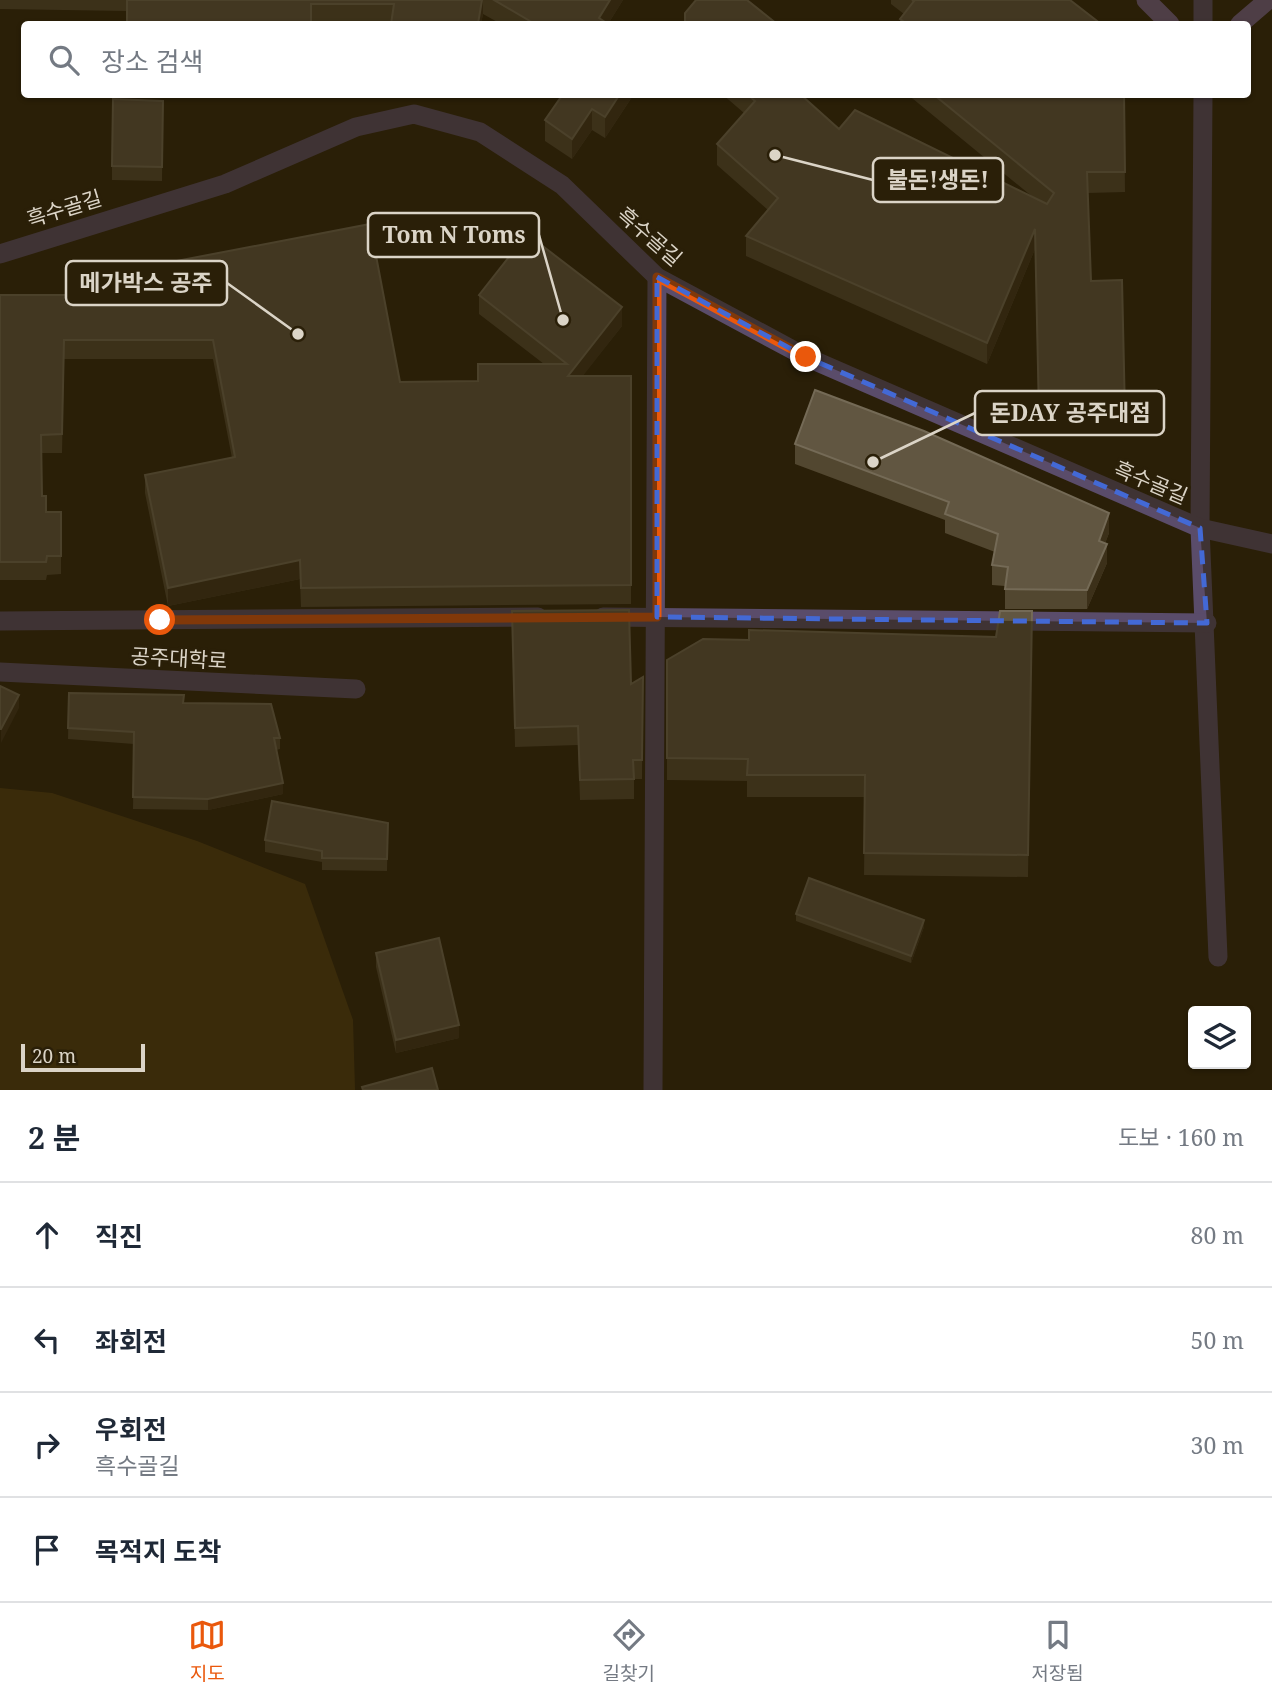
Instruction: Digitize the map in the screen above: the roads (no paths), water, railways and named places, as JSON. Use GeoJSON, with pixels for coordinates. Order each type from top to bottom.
{"type":"FeatureCollection","features":[{"type":"Feature","properties":{"kind":"main road"},"geometry":{"type":"LineString","coordinates":[[1146,0],[1167,21]]}},
{"type":"Feature","properties":{"kind":"main road"},"geometry":{"type":"LineString","coordinates":[[1244,21],[1268,0]]}},
{"type":"Feature","properties":{"kind":"street"},"geometry":{"type":"LineString","coordinates":[[1203,0],[1203,21]]}},
{"type":"Feature","properties":{"kind":"street"},"geometry":{"type":"LineString","coordinates":[[1203,98],[1200,528],[1218,957]]}},
{"type":"Feature","properties":{"kind":"street","name":"흑수골길"},"geometry":{"type":"LineString","coordinates":[[0,254],[225,184],[356,127],[414,114],[480,132],[562,185],[657,277],[806,357],[1200,528],[1272,544]]}},
{"type":"Feature","properties":{"kind":"street"},"geometry":{"type":"LineString","coordinates":[[653,1090],[657,277]]}},
{"type":"Feature","properties":{"kind":"street"},"geometry":{"type":"LineString","coordinates":[[0,621],[560,617]]}},
{"type":"Feature","properties":{"kind":"street"},"geometry":{"type":"LineString","coordinates":[[588,617],[1206,623]]}},
{"type":"Feature","properties":{"kind":"street","name":"공주대학로"},"geometry":{"type":"LineString","coordinates":[[0,673],[356,689]]}},
{"type":"Feature","properties":{"kind":"place","name":"불돈!생돈!"},"geometry":{"type":"Point","coordinates":[775,155]}},
{"type":"Feature","properties":{"kind":"place","name":"Tom N Toms"},"geometry":{"type":"Point","coordinates":[563,320]}},
{"type":"Feature","properties":{"kind":"place","name":"메가박스 공주"},"geometry":{"type":"Point","coordinates":[298,334]}},
{"type":"Feature","properties":{"kind":"place","name":"돈DAY 공주대점"},"geometry":{"type":"Point","coordinates":[873,462]}}]}
